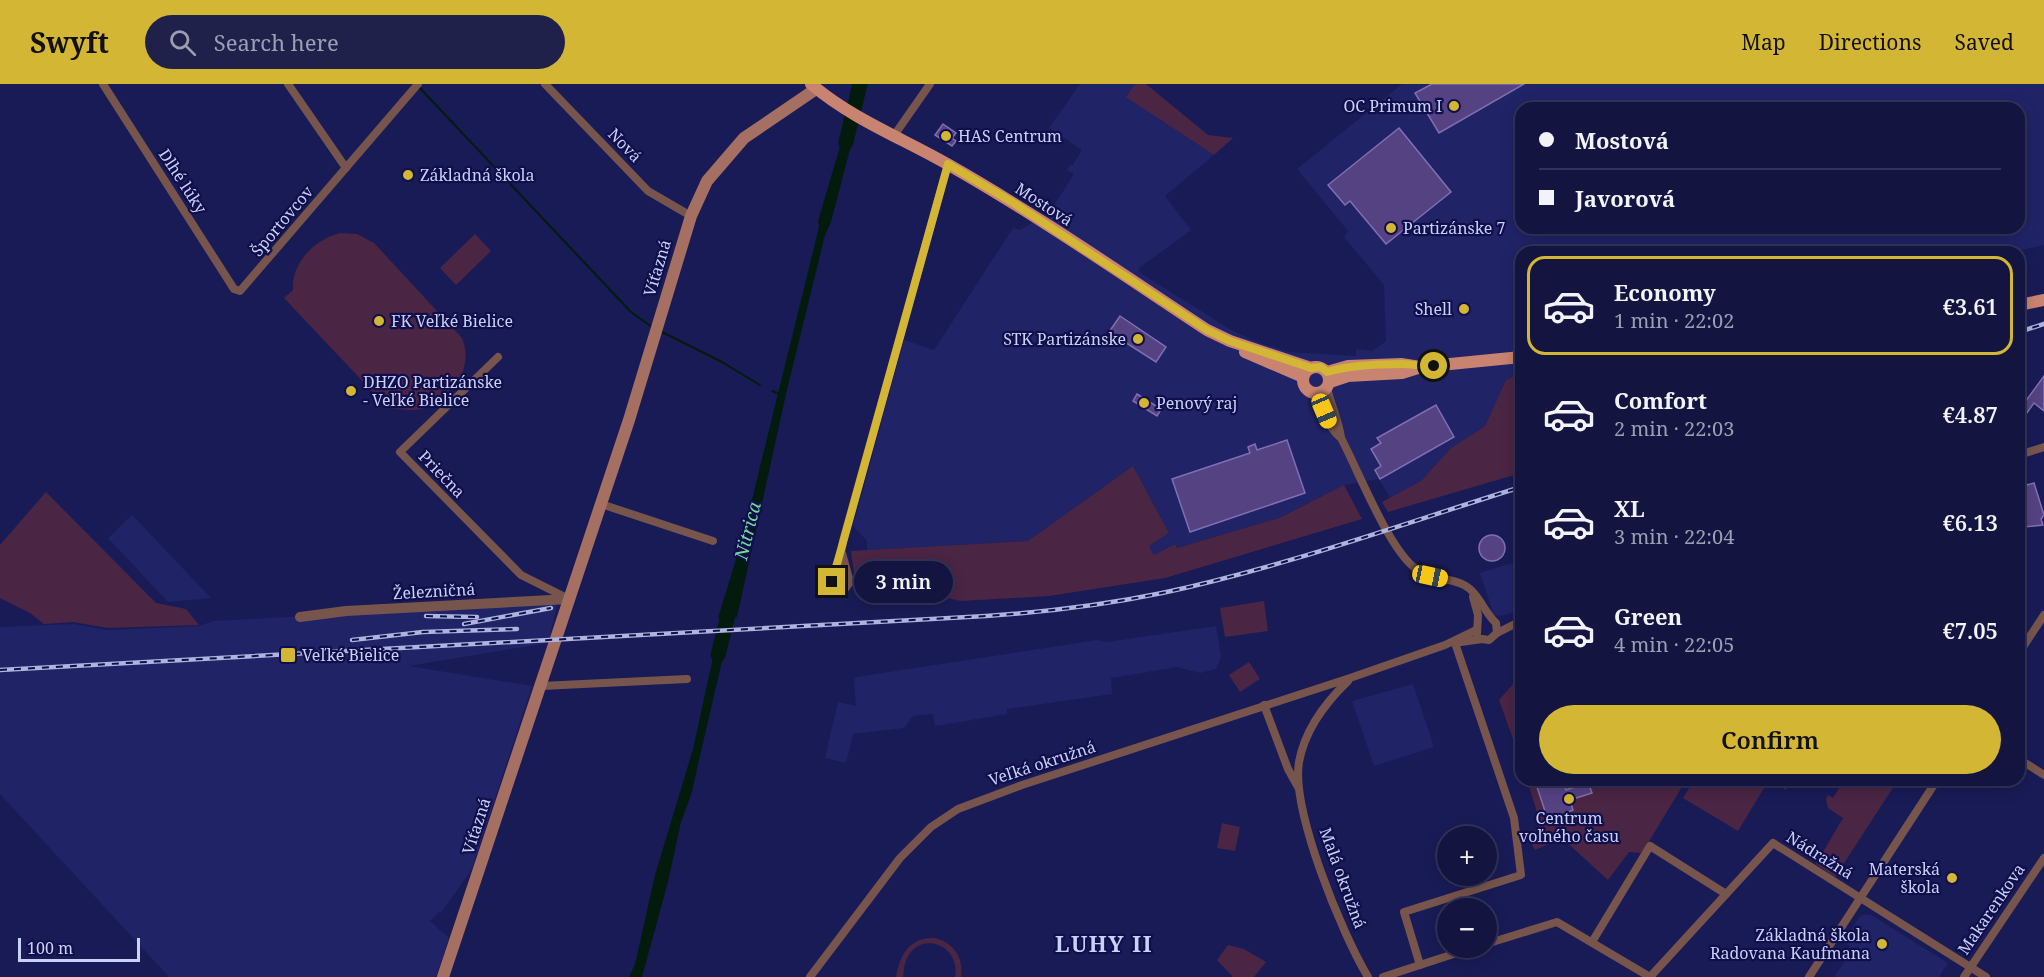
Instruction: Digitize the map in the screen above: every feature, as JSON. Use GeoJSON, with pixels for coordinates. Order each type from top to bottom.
{"type":"FeatureCollection","features":[{"type":"Feature","properties":{"kind":"main road","name":"Víťazná"},"geometry":{"type":"LineString","coordinates":[[443,977],[629,420],[691,216],[707,181],[744,138],[816,86]]}},
{"type":"Feature","properties":{"kind":"main road","name":"Mostová"},"geometry":{"type":"LineString","coordinates":[[816,86],[870,124],[948,164],[1012,202],[1207,330],[1307,372]]}},
{"type":"Feature","properties":{"kind":"main road"},"geometry":{"type":"LineString","coordinates":[[2025,304],[2044,300]]}},
{"type":"Feature","properties":{"kind":"main road"},"geometry":{"type":"LineString","coordinates":[[1328,381],[1321,367],[1307,372],[1304,385],[1313,393],[1321,393],[1328,381],[1348,366],[1401,364],[1419,367],[1515,358]]}},
{"type":"Feature","properties":{"kind":"street","name":"Dlhé lúky"},"geometry":{"type":"LineString","coordinates":[[103,84],[234,290],[240,291]]}},
{"type":"Feature","properties":{"kind":"street"},"geometry":{"type":"LineString","coordinates":[[288,84],[346,168]]}},
{"type":"Feature","properties":{"kind":"street","name":"Nová"},"geometry":{"type":"LineString","coordinates":[[545,84],[648,191],[691,216]]}},
{"type":"Feature","properties":{"kind":"street"},"geometry":{"type":"LineString","coordinates":[[893,137],[930,84]]}},
{"type":"Feature","properties":{"kind":"street","name":"Športovcov"},"geometry":{"type":"LineString","coordinates":[[240,291],[417,86]]}},
{"type":"Feature","properties":{"kind":"street"},"geometry":{"type":"LineString","coordinates":[[842,553],[843,542],[948,164]]}},
{"type":"Feature","properties":{"kind":"street","name":"Priečna"},"geometry":{"type":"LineString","coordinates":[[498,357],[400,452],[521,575],[570,599]]}},
{"type":"Feature","properties":{"kind":"street"},"geometry":{"type":"LineString","coordinates":[[1328,381],[1332,408],[1339,424],[1341,438],[1386,529],[1406,560],[1417,570],[1468,588],[1493,621],[1497,633]]}},
{"type":"Feature","properties":{"kind":"street"},"geometry":{"type":"LineString","coordinates":[[1313,393],[1333,432],[1341,438]]}},
{"type":"Feature","properties":{"kind":"street"},"geometry":{"type":"LineString","coordinates":[[2025,453],[2044,447]]}},
{"type":"Feature","properties":{"kind":"street"},"geometry":{"type":"LineString","coordinates":[[601,504],[713,541]]}},
{"type":"Feature","properties":{"kind":"street"},"geometry":{"type":"LineString","coordinates":[[1468,588],[1482,639]]}},
{"type":"Feature","properties":{"kind":"street","name":"Železničná"},"geometry":{"type":"LineString","coordinates":[[300,617],[346,611],[570,599]]}},
{"type":"Feature","properties":{"kind":"street"},"geometry":{"type":"LineString","coordinates":[[2025,644],[2044,615]]}},
{"type":"Feature","properties":{"kind":"street"},"geometry":{"type":"LineString","coordinates":[[1445,645],[1477,626],[1493,621],[1515,619]]}},
{"type":"Feature","properties":{"kind":"street"},"geometry":{"type":"LineString","coordinates":[[1445,645],[1492,639],[1497,633],[1515,622]]}},
{"type":"Feature","properties":{"kind":"street"},"geometry":{"type":"LineString","coordinates":[[1420,965],[1404,912],[1521,875],[1514,818],[1455,643]]}},
{"type":"Feature","properties":{"kind":"street","name":"Veľká okružná"},"geometry":{"type":"LineString","coordinates":[[810,977],[900,858],[931,827],[958,809],[1029,783],[1445,645]]}},
{"type":"Feature","properties":{"kind":"street","name":"Malá okružná"},"geometry":{"type":"LineString","coordinates":[[1350,678],[1330,699],[1308,733],[1299,764],[1298,787],[1300,804],[1330,893],[1354,951],[1368,977]]}},
{"type":"Feature","properties":{"kind":"street"},"geometry":{"type":"LineString","coordinates":[[541,686],[687,679]]}},
{"type":"Feature","properties":{"kind":"street","name":"Malá okružná"},"geometry":{"type":"LineString","coordinates":[[1264,705],[1288,769],[1298,787]]}},
{"type":"Feature","properties":{"kind":"street"},"geometry":{"type":"LineString","coordinates":[[2025,763],[2044,776]]}},
{"type":"Feature","properties":{"kind":"street","name":"Nádražná"},"geometry":{"type":"LineString","coordinates":[[1809,977],[1933,786]]}},
{"type":"Feature","properties":{"kind":"street","name":"Nádražná"},"geometry":{"type":"LineString","coordinates":[[1650,977],[1773,843],[1860,897]]}},
{"type":"Feature","properties":{"kind":"street"},"geometry":{"type":"LineString","coordinates":[[1592,942],[1650,846],[1726,894]]}},
{"type":"Feature","properties":{"kind":"street","name":"Makarenkova"},"geometry":{"type":"LineString","coordinates":[[1964,977],[2044,858]]}},
{"type":"Feature","properties":{"kind":"street"},"geometry":{"type":"LineString","coordinates":[[1860,897],[1986,977]]}},
{"type":"Feature","properties":{"kind":"street"},"geometry":{"type":"LineString","coordinates":[[1497,941],[1557,922],[1650,977]]}},
{"type":"Feature","properties":{"kind":"street"},"geometry":{"type":"LineString","coordinates":[[1383,977],[1442,958]]}},
{"type":"Feature","properties":{"kind":"shaded area"},"geometry":{"type":"Polygon","coordinates":[[[1080,84],[1135,84],[1127,97],[1214,155],[1165,196],[1191,230],[1139,268],[1139,272],[1233,331],[1289,352],[1356,356],[1356,349],[1372,351],[1386,341],[1384,285],[1344,237],[1348,231],[1297,169],[1402,84],[2044,84],[2044,245],[2025,249],[2025,246],[1515,246],[1515,376],[1506,380],[1485,426],[1451,448],[1421,481],[1390,498],[1379,479],[1344,485],[1279,518],[1177,548],[1175,544],[1154,555],[1149,546],[1169,533],[1133,466],[1028,541],[867,550],[867,541],[853,526],[904,340],[934,350],[1013,228],[1020,230],[1049,213],[1074,174],[1067,170],[1082,150],[1049,128],[1080,84]]]}},
{"type":"Feature","properties":{"kind":"shaded area"},"geometry":{"type":"Polygon","coordinates":[[[1135,84],[1146,84],[1208,135],[1233,138],[1214,155],[1126,97],[1135,84]]]}},
{"type":"Feature","properties":{"kind":"shaded area","name":"FK Veľké Bielice"},"geometry":{"type":"Polygon","coordinates":[[[340,233],[357,234],[374,243],[462,338],[465,360],[459,380],[445,397],[435,403],[416,410],[388,408],[284,298],[293,290],[296,271],[306,254],[322,241],[340,233]]]}},
{"type":"Feature","properties":{"kind":"shaded area"},"geometry":{"type":"Polygon","coordinates":[[[475,234],[491,251],[456,285],[440,268],[475,234]]]}},
{"type":"Feature","properties":{"kind":"shaded area"},"geometry":{"type":"Polygon","coordinates":[[[1515,376],[1515,475],[1388,512],[1382,502],[1421,481],[1451,448],[1485,426],[1506,380],[1515,376]]]}},
{"type":"Feature","properties":{"kind":"shaded area"},"geometry":{"type":"Polygon","coordinates":[[[1133,466],[1169,533],[1149,546],[1154,555],[1175,544],[1177,548],[1279,518],[1344,485],[1362,519],[1165,578],[1049,596],[961,601],[943,597],[856,589],[851,551],[1028,541],[1133,466]]]}},
{"type":"Feature","properties":{"kind":"shaded area"},"geometry":{"type":"Polygon","coordinates":[[[46,492],[156,603],[186,609],[199,625],[108,628],[73,622],[44,624],[30,613],[0,598],[0,545],[46,492]]]}},
{"type":"Feature","properties":{"kind":"shaded area"},"geometry":{"type":"Polygon","coordinates":[[[132,515],[211,598],[168,602],[108,538],[132,515]]]}},
{"type":"Feature","properties":{"kind":"shaded area"},"geometry":{"type":"Polygon","coordinates":[[[1512,563],[1515,573],[1515,612],[1501,616],[1494,615],[1480,573],[1512,563]]]}},
{"type":"Feature","properties":{"kind":"shaded area"},"geometry":{"type":"Polygon","coordinates":[[[1264,601],[1268,631],[1225,637],[1220,608],[1264,601]]]}},
{"type":"Feature","properties":{"kind":"shaded area"},"geometry":{"type":"Polygon","coordinates":[[[554,603],[557,606],[548,643],[409,666],[532,686],[472,869],[441,913],[439,912],[430,921],[449,938],[436,977],[169,977],[0,794],[0,627],[73,624],[107,630],[199,626],[213,621],[554,603]]]}},
{"type":"Feature","properties":{"kind":"shaded area"},"geometry":{"type":"Polygon","coordinates":[[[1216,626],[1221,657],[1216,669],[1200,673],[1177,667],[1111,678],[1112,694],[1007,709],[1007,714],[935,726],[933,714],[913,716],[904,728],[853,734],[846,763],[825,758],[838,702],[856,706],[854,680],[856,677],[1097,640],[1107,642],[1216,626]]]}},
{"type":"Feature","properties":{"kind":"shaded area"},"geometry":{"type":"Polygon","coordinates":[[[1249,662],[1260,679],[1240,692],[1229,675],[1249,662]]]}},
{"type":"Feature","properties":{"kind":"shaded area"},"geometry":{"type":"Polygon","coordinates":[[[1515,682],[1515,744],[1499,700],[1515,682]]]}},
{"type":"Feature","properties":{"kind":"shaded area"},"geometry":{"type":"Polygon","coordinates":[[[1413,684],[1434,747],[1374,766],[1352,701],[1413,684]]]}},
{"type":"Feature","properties":{"kind":"shaded area"},"geometry":{"type":"Polygon","coordinates":[[[1529,786],[1682,786],[1642,853],[1629,852],[1608,880],[1562,838],[1535,850],[1528,837],[1541,825],[1529,786]]]}},
{"type":"Feature","properties":{"kind":"shaded area"},"geometry":{"type":"Polygon","coordinates":[[[1690,786],[1765,786],[1738,831],[1683,798],[1690,786]]]}},
{"type":"Feature","properties":{"kind":"shaded area"},"geometry":{"type":"Polygon","coordinates":[[[1840,786],[1894,786],[1835,877],[1816,864],[1843,818],[1828,808],[1826,799],[1828,795],[1833,798],[1840,786]]]}},
{"type":"Feature","properties":{"kind":"shaded area"},"geometry":{"type":"Polygon","coordinates":[[[1222,823],[1240,827],[1235,851],[1217,848],[1222,823]]]}},
{"type":"Feature","properties":{"kind":"shaded area","name":"Základná škola Radovana Kaufmana"},"geometry":{"type":"Polygon","coordinates":[[[1866,914],[1948,963],[1939,977],[1834,977],[1851,952],[1848,950],[1850,946],[1843,942],[1860,916],[1866,914]]]}},
{"type":"Feature","properties":{"kind":"shaded area"},"geometry":{"type":"Polygon","coordinates":[[[926,938],[935,938],[948,944],[956,952],[961,964],[961,977],[955,977],[952,957],[946,950],[930,943],[913,949],[906,960],[903,977],[896,977],[900,961],[912,944],[926,938]]]}},
{"type":"Feature","properties":{"kind":"shaded area"},"geometry":{"type":"Polygon","coordinates":[[[1228,945],[1244,949],[1266,962],[1254,977],[1233,977],[1217,960],[1228,945]]]}},
{"type":"Feature","properties":{"kind":"water"},"geometry":{"type":"Polygon","coordinates":[[[844,119],[856,126],[831,222],[825,235],[786,394],[737,617],[718,618],[742,540],[819,227],[818,221],[839,150],[844,119]]]}},
{"type":"Feature","properties":{"kind":"water"},"geometry":{"type":"Polygon","coordinates":[[[718,635],[728,635],[691,795],[681,822],[668,882],[642,977],[629,977],[635,964],[655,875],[693,749],[718,635]]]}},
{"type":"Feature","properties":{"kind":"building","name":"OC Primum I"},"geometry":{"type":"Polygon","coordinates":[[[1432,84],[1524,84],[1439,133],[1415,93],[1432,84]]]}},
{"type":"Feature","properties":{"kind":"building","name":"HAS Centrum"},"geometry":{"type":"Polygon","coordinates":[[[943,124],[956,133],[952,138],[956,141],[952,146],[935,135],[943,124]]]}},
{"type":"Feature","properties":{"kind":"building"},"geometry":{"type":"Polygon","coordinates":[[[1399,128],[1451,192],[1386,244],[1350,201],[1345,205],[1328,185],[1399,128]]]}},
{"type":"Feature","properties":{"kind":"building","name":"STK Partizánske"},"geometry":{"type":"Polygon","coordinates":[[[1120,316],[1166,347],[1156,362],[1109,332],[1120,316]]]}},
{"type":"Feature","properties":{"kind":"building"},"geometry":{"type":"Polygon","coordinates":[[[2044,376],[2044,411],[2034,403],[2025,416],[2025,402],[2044,376]]]}},
{"type":"Feature","properties":{"kind":"building","name":"Penový raj"},"geometry":{"type":"Polygon","coordinates":[[[1137,394],[1156,406],[1160,400],[1165,403],[1157,416],[1133,401],[1137,394]]]}},
{"type":"Feature","properties":{"kind":"building"},"geometry":{"type":"Polygon","coordinates":[[[1436,405],[1454,437],[1380,479],[1375,470],[1381,466],[1371,449],[1381,443],[1377,438],[1436,405]]]}},
{"type":"Feature","properties":{"kind":"building"},"geometry":{"type":"Polygon","coordinates":[[[1287,440],[1305,493],[1190,532],[1172,479],[1250,453],[1248,447],[1255,444],[1257,450],[1287,440]]]}},
{"type":"Feature","properties":{"kind":"building"},"geometry":{"type":"Polygon","coordinates":[[[2025,482],[2027,485],[2034,483],[2044,515],[2041,519],[2043,525],[2025,527],[2025,482]]]}},
{"type":"Feature","properties":{"kind":"building"},"geometry":{"type":"Polygon","coordinates":[[[1492,535],[1501,539],[1505,548],[1501,557],[1492,561],[1483,557],[1479,548],[1483,539],[1492,535]]]}},
{"type":"Feature","properties":{"kind":"building","name":"Centrum voľného času"},"geometry":{"type":"Polygon","coordinates":[[[1565,786],[1566,790],[1577,786],[1589,786],[1592,793],[1570,800],[1573,810],[1548,820],[1537,787],[1565,786]]]}},
{"type":"Feature","properties":{"kind":"waterway","name":"Nitrica"},"geometry":{"type":"LineString","coordinates":[[846,142],[860,84]]}},
{"type":"Feature","properties":{"kind":"waterway"},"geometry":{"type":"LineString","coordinates":[[418,86],[631,312],[652,327]]}},
{"type":"Feature","properties":{"kind":"waterway"},"geometry":{"type":"LineString","coordinates":[[660,331],[722,362],[760,385]]}},
{"type":"Feature","properties":{"kind":"waterway"},"geometry":{"type":"LineString","coordinates":[[772,391],[780,394]]}},
{"type":"Feature","properties":{"kind":"waterway","name":"Nitrica"},"geometry":{"type":"LineString","coordinates":[[718,655],[732,599]]}},
{"type":"Feature","properties":{"kind":"railway"},"geometry":{"type":"LineString","coordinates":[[2025,330],[2044,324]]}},
{"type":"Feature","properties":{"kind":"railway"},"geometry":{"type":"LineString","coordinates":[[0,670],[986,616],[1074,608],[1162,593],[1253,571],[1515,489]]}},
{"type":"Feature","properties":{"kind":"railway"},"geometry":{"type":"LineString","coordinates":[[464,624],[551,608]]}},
{"type":"Feature","properties":{"kind":"railway"},"geometry":{"type":"LineString","coordinates":[[426,616],[477,617]]}},
{"type":"Feature","properties":{"kind":"railway"},"geometry":{"type":"LineString","coordinates":[[352,640],[423,632],[517,629]]}},
{"type":"Feature","properties":{"kind":"place","name":"OC Primum I"},"geometry":{"type":"Point","coordinates":[1454,106]}},
{"type":"Feature","properties":{"kind":"place","name":"HAS Centrum"},"geometry":{"type":"Point","coordinates":[946,136]}},
{"type":"Feature","properties":{"kind":"place","name":"Základná škola"},"geometry":{"type":"Point","coordinates":[408,175]}},
{"type":"Feature","properties":{"kind":"place","name":"Partizánske 7"},"geometry":{"type":"Point","coordinates":[1391,228]}},
{"type":"Feature","properties":{"kind":"place","name":"Shell"},"geometry":{"type":"Point","coordinates":[1464,309]}},
{"type":"Feature","properties":{"kind":"place","name":"FK Veľké Bielice"},"geometry":{"type":"Point","coordinates":[379,321]}},
{"type":"Feature","properties":{"kind":"place","name":"STK Partizánske"},"geometry":{"type":"Point","coordinates":[1138,339]}},
{"type":"Feature","properties":{"kind":"place","name":"DHZO Partizánske - Veľké Bielice"},"geometry":{"type":"Point","coordinates":[351,391]}},
{"type":"Feature","properties":{"kind":"place","name":"Penový raj"},"geometry":{"type":"Point","coordinates":[1144,403]}},
{"type":"Feature","properties":{"kind":"place","name":"Veľké Bielice"},"geometry":{"type":"Point","coordinates":[288,655]}},
{"type":"Feature","properties":{"kind":"place","name":"Centrum voľného času"},"geometry":{"type":"Point","coordinates":[1569,799]}},
{"type":"Feature","properties":{"kind":"place","name":"Materská škola"},"geometry":{"type":"Point","coordinates":[1952,878]}},
{"type":"Feature","properties":{"kind":"place","name":"Základná škola Radovana Kaufmana"},"geometry":{"type":"Point","coordinates":[1882,944]}},
{"type":"Feature","properties":{"kind":"district","name":"LUHY II"},"geometry":{"type":"Point","coordinates":[1104,944]}},
{"type":"Feature","properties":{"kind":"route"},"geometry":{"type":"LineString","coordinates":[[832,582],[842,553],[843,542],[948,164],[1012,202],[1207,330],[1230,341],[1311,368],[1321,367],[1327,372],[1348,366],[1401,364],[1419,367],[1434,366]]}}]}
